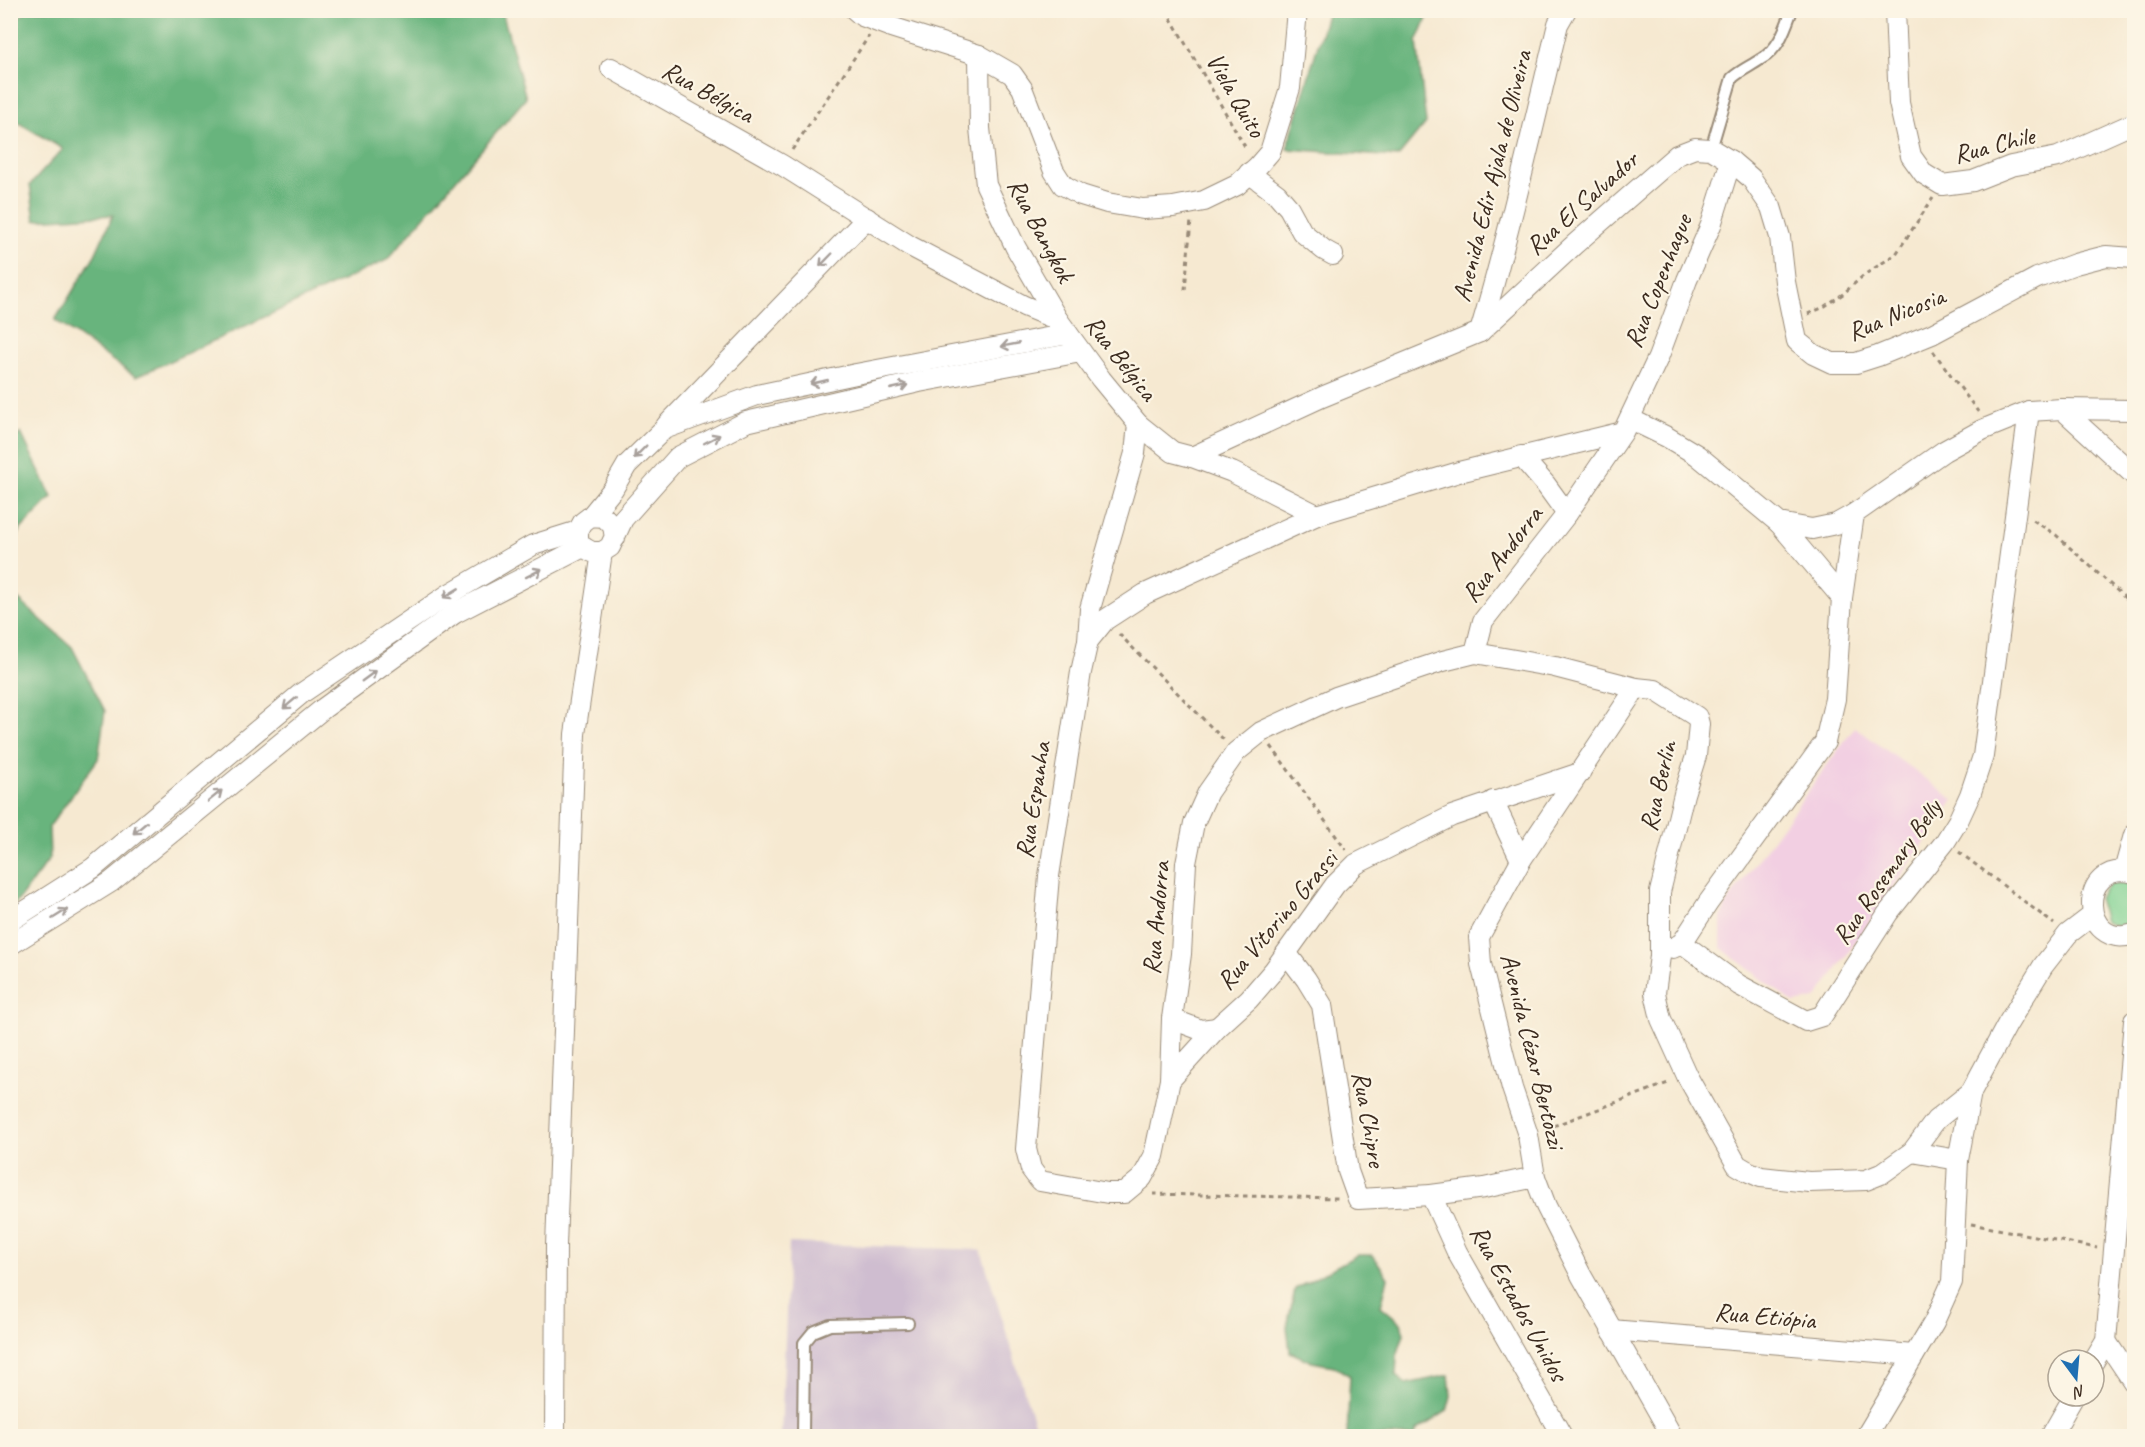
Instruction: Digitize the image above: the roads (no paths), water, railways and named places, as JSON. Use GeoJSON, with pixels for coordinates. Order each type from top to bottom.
{"type":"FeatureCollection","features":[{"type":"Feature","properties":{"kind":"street"},"geometry":{"type":"LineString","coordinates":[[855,10],[862,16],[878,22],[979,56],[1012,74],[1022,88],[1054,171],[1063,185],[1081,195],[1107,203],[1143,209],[1173,207],[1204,201],[1237,185],[1270,152],[1290,87],[1297,10]]}},
{"type":"Feature","properties":{"kind":"street","name":"Avenida Edir Ajala de Oliveira"},"geometry":{"type":"LineString","coordinates":[[1192,457],[1322,397],[1480,332],[1508,235],[1558,24],[1566,10]]}},
{"type":"Feature","properties":{"kind":"street","name":"Rua Chile"},"geometry":{"type":"LineString","coordinates":[[1895,10],[1899,103],[1911,156],[1924,174],[1942,184],[1973,181],[2011,166],[2058,157],[2134,123]]}},
{"type":"Feature","properties":{"kind":"street","name":"Rua Bangkok"},"geometry":{"type":"LineString","coordinates":[[979,56],[980,128],[986,185],[1016,248],[1063,327]]}},
{"type":"Feature","properties":{"kind":"street","name":"Rua Bélgica"},"geometry":{"type":"LineString","coordinates":[[611,68],[782,165],[910,246],[1063,327],[1138,424],[1173,452],[1192,457],[1263,486],[1317,515]]}},
{"type":"Feature","properties":{"kind":"street","name":"Rua El Salvador"},"geometry":{"type":"LineString","coordinates":[[1480,332],[1677,155],[1695,148],[1711,149]]}},
{"type":"Feature","properties":{"kind":"street"},"geometry":{"type":"LineString","coordinates":[[1711,149],[1731,161]]}},
{"type":"Feature","properties":{"kind":"street","name":"Rua Nicosia"},"geometry":{"type":"LineString","coordinates":[[1731,161],[1751,178],[1771,207],[1780,237],[1797,341],[1813,354],[1832,363],[1856,363],[1923,338],[2037,278],[2075,264],[2106,256],[2134,258]]}},
{"type":"Feature","properties":{"kind":"street","name":"Rua Copenhague"},"geometry":{"type":"LineString","coordinates":[[1627,426],[1658,358],[1687,280],[1711,225],[1731,161]]}},
{"type":"Feature","properties":{"kind":"street"},"geometry":{"type":"LineString","coordinates":[[1253,170],[1289,208],[1302,232],[1333,255]]}},
{"type":"Feature","properties":{"kind":"street"},"geometry":{"type":"LineString","coordinates":[[555,1437],[556,1234],[575,734],[594,537],[613,489],[627,465],[867,218]]}},
{"type":"Feature","properties":{"kind":"street"},"geometry":{"type":"LineString","coordinates":[[664,429],[757,395],[1063,327]]}},
{"type":"Feature","properties":{"kind":"street"},"geometry":{"type":"LineString","coordinates":[[10,945],[111,882],[324,708],[455,613],[623,519],[678,457],[746,422],[919,382],[1081,352]]}},
{"type":"Feature","properties":{"kind":"street"},"geometry":{"type":"LineString","coordinates":[[2062,409],[2134,475]]}},
{"type":"Feature","properties":{"kind":"street"},"geometry":{"type":"LineString","coordinates":[[1779,523],[1812,529],[1836,524],[1944,451],[1990,427],[2029,411],[2134,410]]}},
{"type":"Feature","properties":{"kind":"street","name":"Rua Rosemary Belly"},"geometry":{"type":"LineString","coordinates":[[1682,943],[1739,985],[1806,1021],[1822,1016],[1888,913],[1946,842],[1970,795],[1983,756],[2029,411]]}},
{"type":"Feature","properties":{"kind":"street"},"geometry":{"type":"LineString","coordinates":[[1088,641],[1090,609],[1135,453],[1138,424]]}},
{"type":"Feature","properties":{"kind":"street"},"geometry":{"type":"LineString","coordinates":[[1317,515],[1460,472],[1627,426],[1667,437],[1696,455],[1779,523],[1842,598]]}},
{"type":"Feature","properties":{"kind":"street","name":"Rua Andorra"},"geometry":{"type":"LineString","coordinates":[[1124,1193],[1142,1178],[1154,1156],[1170,1080],[1172,1019],[1181,954],[1186,863],[1194,823],[1208,792],[1236,752],[1261,732],[1336,697],[1443,661],[1475,653],[1483,621],[1567,514],[1627,426]]}},
{"type":"Feature","properties":{"kind":"street"},"geometry":{"type":"LineString","coordinates":[[1521,456],[1567,514]]}},
{"type":"Feature","properties":{"kind":"street"},"geometry":{"type":"LineString","coordinates":[[1854,514],[1842,598],[1835,699],[1825,742],[1708,903],[1682,943],[1660,956],[1655,993],[1661,1019],[1687,1076],[1737,1165],[1761,1178],[1809,1182],[1866,1180],[1881,1174],[1912,1152],[1936,1120],[1971,1092]]}},
{"type":"Feature","properties":{"kind":"street","name":"Rua Espanha"},"geometry":{"type":"LineString","coordinates":[[1124,1193],[1108,1193],[1040,1181],[1030,1169],[1026,1149],[1049,876],[1081,672],[1088,641],[1105,620],[1144,594],[1317,515]]}},
{"type":"Feature","properties":{"kind":"street"},"geometry":{"type":"LineString","coordinates":[[10,921],[93,868],[302,693],[446,596],[532,546],[594,537]]}},
{"type":"Feature","properties":{"kind":"street","name":"Rua Berlin"},"geometry":{"type":"LineString","coordinates":[[1475,653],[1555,666],[1636,688],[1655,690],[1697,717],[1699,724],[1696,756],[1684,794],[1660,892],[1660,956]]}},
{"type":"Feature","properties":{"kind":"street","name":"Avenida Cézar Bertozzi"},"geometry":{"type":"LineString","coordinates":[[1636,688],[1521,860],[1479,937],[1481,964],[1512,1088],[1528,1135],[1535,1177],[1545,1206],[1611,1330],[1672,1437]]}},
{"type":"Feature","properties":{"kind":"street","name":"Rua Vitorino Grassi"},"geometry":{"type":"LineString","coordinates":[[1170,1080],[1217,1028],[1249,999],[1287,954],[1335,885],[1356,864],[1415,832],[1452,816],[1580,773]]}},
{"type":"Feature","properties":{"kind":"street"},"geometry":{"type":"LineString","coordinates":[[1493,801],[1521,860]]}},
{"type":"Feature","properties":{"kind":"street"},"geometry":{"type":"LineString","coordinates":[[2134,835],[2129,872],[2113,872],[2097,885],[2092,894],[2091,904],[2098,925],[2107,932],[2118,936],[2134,934]]}},
{"type":"Feature","properties":{"kind":"street"},"geometry":{"type":"LineString","coordinates":[[1866,1437],[1934,1322],[1952,1282],[1958,1160],[1971,1092],[2007,1025],[2037,976],[2068,934],[2093,915]]}},
{"type":"Feature","properties":{"kind":"street","name":"Rua Chipre"},"geometry":{"type":"LineString","coordinates":[[1287,954],[1322,1005],[1348,1171],[1358,1199],[1431,1195],[1484,1188],[1535,1177]]}},
{"type":"Feature","properties":{"kind":"street"},"geometry":{"type":"LineString","coordinates":[[1172,1019],[1201,1029],[1217,1028]]}},
{"type":"Feature","properties":{"kind":"street"},"geometry":{"type":"LineString","coordinates":[[2102,1348],[2106,1341],[2134,1021]]}},
{"type":"Feature","properties":{"kind":"street"},"geometry":{"type":"LineString","coordinates":[[1912,1152],[1958,1160]]}},
{"type":"Feature","properties":{"kind":"street","name":"Rua Estados Unidos"},"geometry":{"type":"LineString","coordinates":[[1431,1195],[1457,1252],[1562,1437]]}},
{"type":"Feature","properties":{"kind":"street","name":"Rua Etiópia"},"geometry":{"type":"LineString","coordinates":[[1611,1330],[1914,1355]]}},
{"type":"Feature","properties":{"kind":"street"},"geometry":{"type":"LineString","coordinates":[[2106,1341],[2134,1383]]}},
{"type":"Feature","properties":{"kind":"street"},"geometry":{"type":"LineString","coordinates":[[2051,1437],[2067,1408]]}},
{"type":"Feature","properties":{"kind":"lane"},"geometry":{"type":"LineString","coordinates":[[1711,149],[1732,78],[1740,70],[1763,58],[1780,40],[1792,10]]}},
{"type":"Feature","properties":{"kind":"lane"},"geometry":{"type":"LineString","coordinates":[[803,1437],[804,1342],[813,1332],[830,1325],[908,1323]]}}]}
